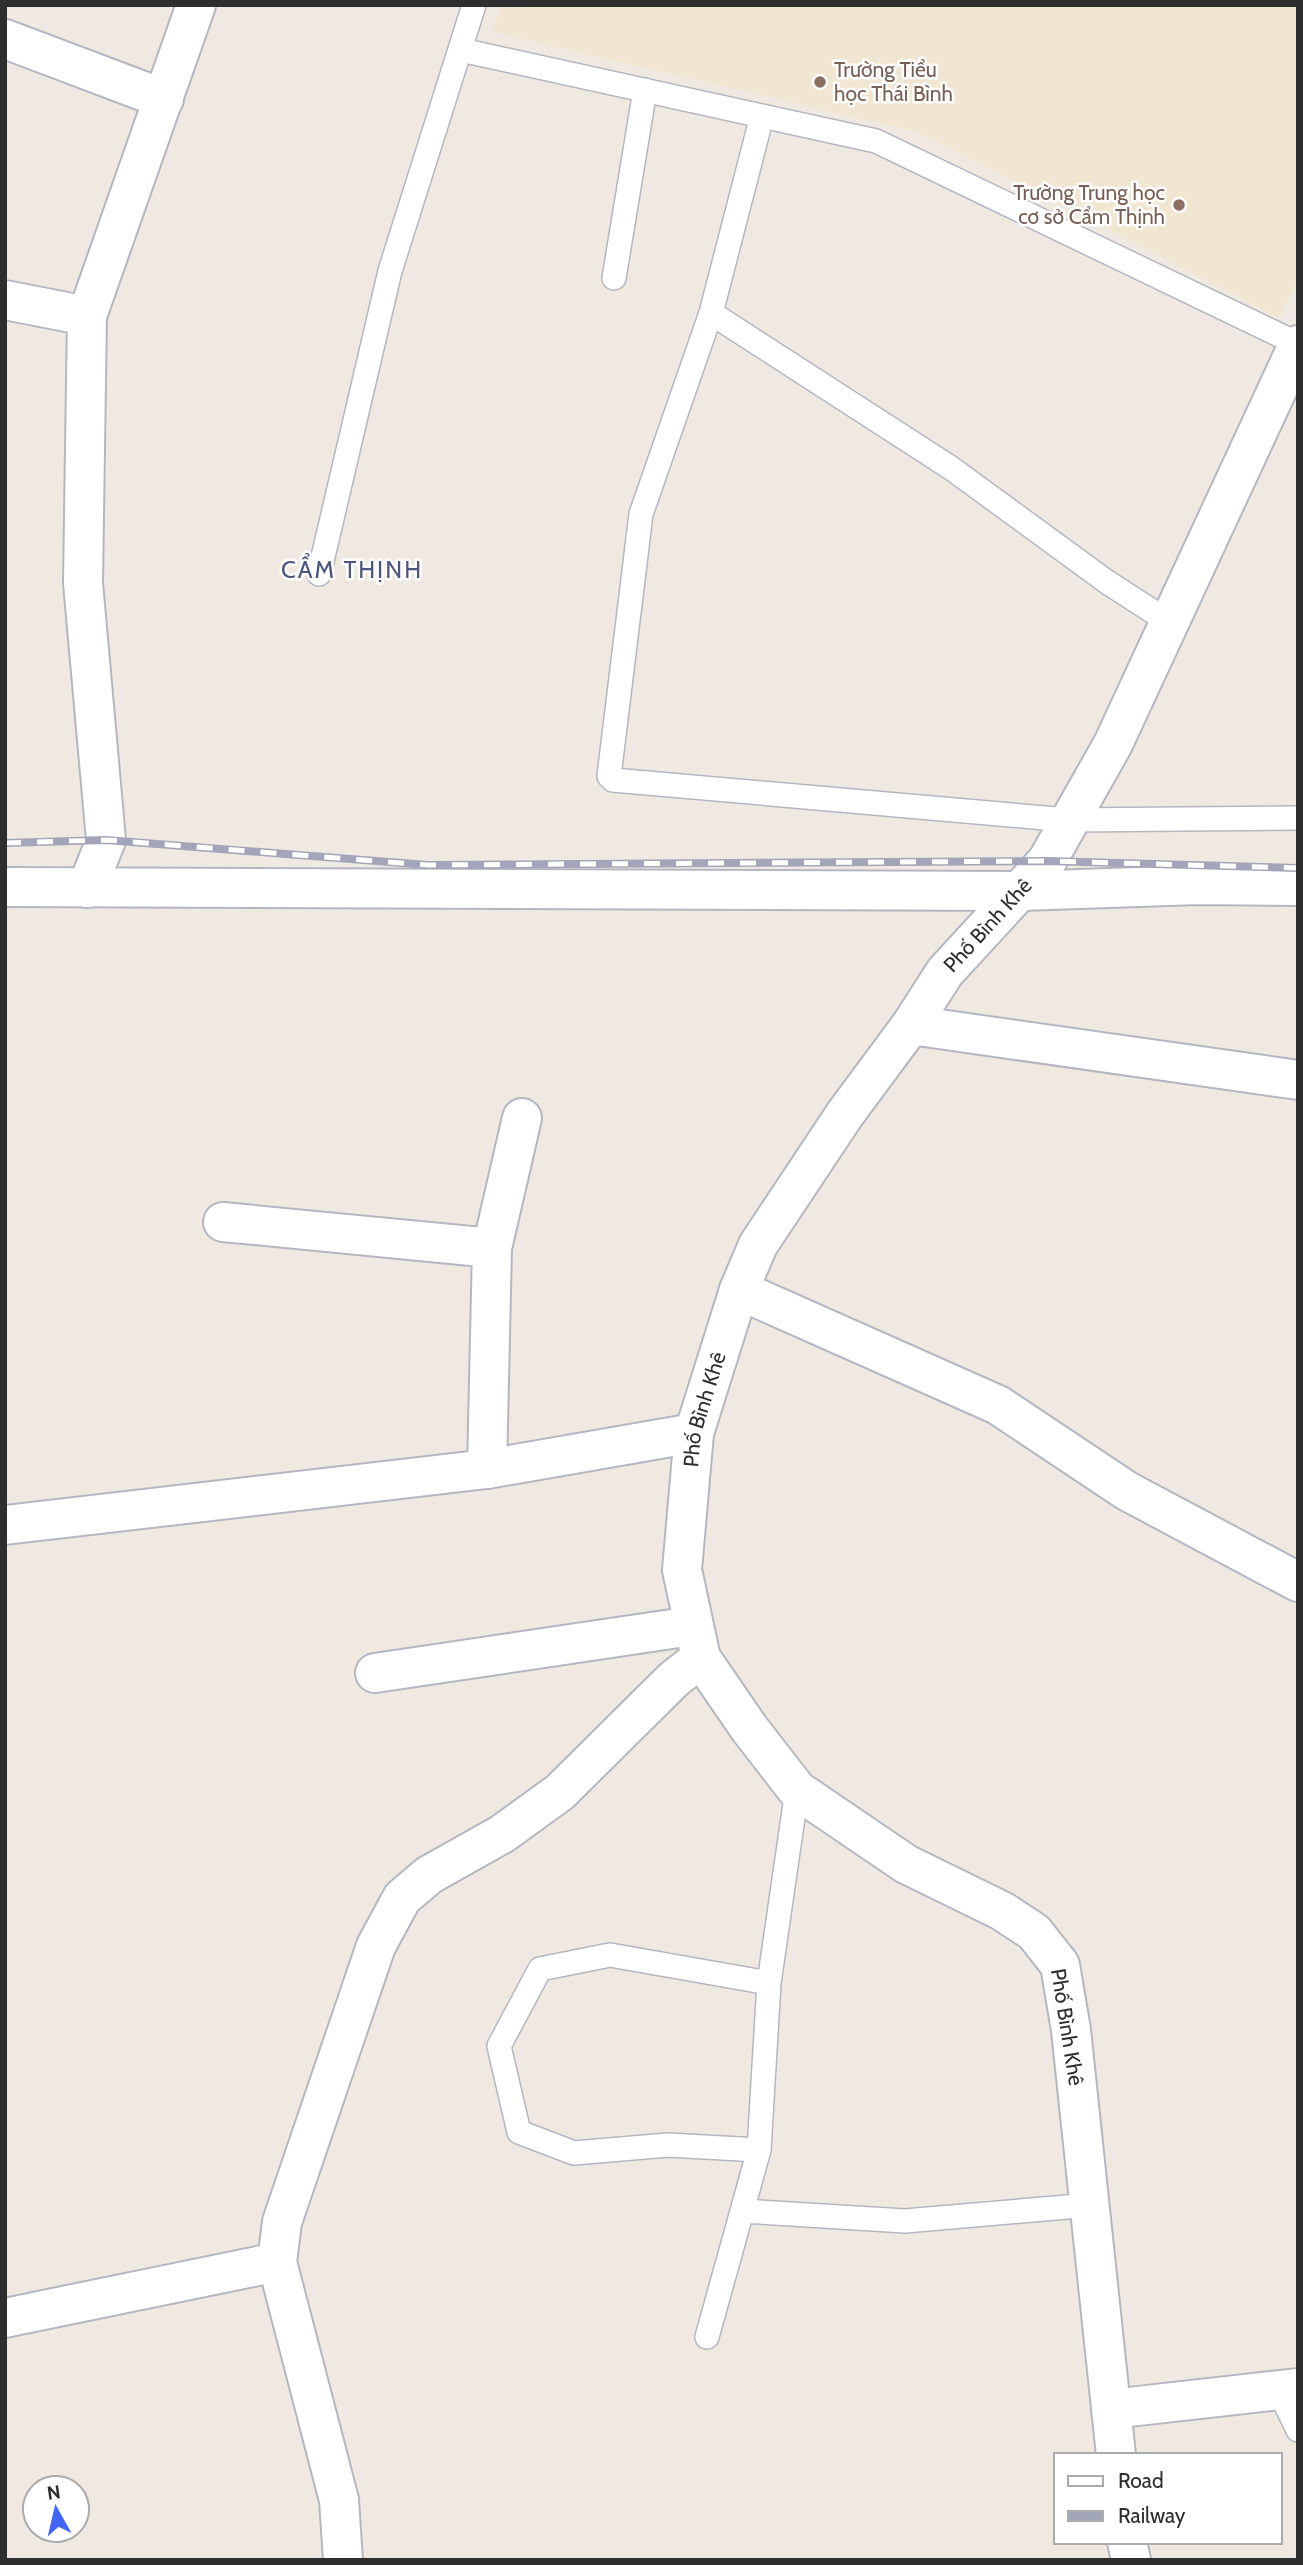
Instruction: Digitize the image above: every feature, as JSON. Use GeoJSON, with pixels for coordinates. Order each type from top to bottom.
{"type":"FeatureCollection","features":[{"type":"Feature","properties":{"kind":"street"},"geometry":{"type":"LineString","coordinates":[[87,888],[106,840],[83,583],[87,316],[197,5]]}},
{"type":"Feature","properties":{"kind":"street"},"geometry":{"type":"LineString","coordinates":[[5,39],[164,99]]}},
{"type":"Feature","properties":{"kind":"street"},"geometry":{"type":"LineString","coordinates":[[5,300],[87,316]]}},
{"type":"Feature","properties":{"kind":"street","name":"Phố Bình Khê"},"geometry":{"type":"LineString","coordinates":[[1116,2453],[1071,2030],[1060,1965],[1034,1932],[1002,1911],[906,1864],[797,1790],[749,1728],[696,1642],[682,1570],[694,1433],[739,1290],[758,1245],[845,1114],[911,1025],[945,972],[1047,861],[1113,744],[1298,344]]}},
{"type":"Feature","properties":{"kind":"street"},"geometry":{"type":"LineString","coordinates":[[5,887],[1021,891],[1198,885],[1298,886]]}},
{"type":"Feature","properties":{"kind":"street"},"geometry":{"type":"LineString","coordinates":[[911,1025],[1298,1080]]}},
{"type":"Feature","properties":{"kind":"street"},"geometry":{"type":"LineString","coordinates":[[487,1469],[492,1248],[522,1118]]}},
{"type":"Feature","properties":{"kind":"street"},"geometry":{"type":"LineString","coordinates":[[223,1222],[492,1248]]}},
{"type":"Feature","properties":{"kind":"street"},"geometry":{"type":"LineString","coordinates":[[739,1290],[998,1405],[1127,1491],[1298,1582]]}},
{"type":"Feature","properties":{"kind":"street"},"geometry":{"type":"LineString","coordinates":[[5,1525],[487,1469],[694,1433]]}},
{"type":"Feature","properties":{"kind":"street"},"geometry":{"type":"LineString","coordinates":[[375,1673],[696,1642]]}},
{"type":"Feature","properties":{"kind":"street"},"geometry":{"type":"LineString","coordinates":[[344,2560],[339,2500],[277,2262],[282,2222],[376,1945],[402,1898],[429,1875],[502,1834],[560,1792],[674,1679],[696,1642]]}},
{"type":"Feature","properties":{"kind":"street"},"geometry":{"type":"LineString","coordinates":[[5,2318],[277,2262]]}},
{"type":"Feature","properties":{"kind":"street"},"geometry":{"type":"LineString","coordinates":[[1111,2409],[1288,2390]]}},
{"type":"Feature","properties":{"kind":"lane"},"geometry":{"type":"LineString","coordinates":[[319,574],[390,271],[474,5]]}},
{"type":"Feature","properties":{"kind":"lane"},"geometry":{"type":"LineString","coordinates":[[461,50],[876,141],[1298,344]]}},
{"type":"Feature","properties":{"kind":"lane"},"geometry":{"type":"LineString","coordinates":[[614,278],[645,90]]}},
{"type":"Feature","properties":{"kind":"lane"},"geometry":{"type":"LineString","coordinates":[[762,116],[710,313],[641,514],[609,776],[613,780],[1068,820],[1298,818]]}},
{"type":"Feature","properties":{"kind":"lane"},"geometry":{"type":"LineString","coordinates":[[710,313],[951,468],[1107,582],[1169,622]]}},
{"type":"Feature","properties":{"kind":"lane"},"geometry":{"type":"LineString","coordinates":[[707,2337],[759,2150],[769,1983],[797,1790]]}},
{"type":"Feature","properties":{"kind":"lane"},"geometry":{"type":"LineString","coordinates":[[759,2150],[668,2146],[574,2153],[519,2132],[499,2046],[540,1969],[610,1955],[769,1983]]}},
{"type":"Feature","properties":{"kind":"lane"},"geometry":{"type":"LineString","coordinates":[[743,2211],[905,2221],[1090,2205]]}},
{"type":"Feature","properties":{"kind":"lane"},"geometry":{"type":"LineString","coordinates":[[1288,2390],[1298,2430]]}},
{"type":"Feature","properties":{"kind":"shaded area","name":"Trường Trung học cơ sở Cẩm Thịnh"},"geometry":{"type":"Polygon","coordinates":[[[501,5],[1298,5],[1298,279],[1280,318],[918,132],[492,32],[501,5]]]}},
{"type":"Feature","properties":{"kind":"railway"},"geometry":{"type":"LineString","coordinates":[[5,843],[106,840],[428,865],[1047,861],[1298,868]]}},
{"type":"Feature","properties":{"kind":"place","name":"Trường Tiểu học Thái Bình"},"geometry":{"type":"Point","coordinates":[820,82]}},
{"type":"Feature","properties":{"kind":"place","name":"Trường Trung học cơ sở Cẩm Thịnh"},"geometry":{"type":"Point","coordinates":[1179,205]}},
{"type":"Feature","properties":{"kind":"district","name":"CẨM THỊNH"},"geometry":{"type":"Point","coordinates":[352,570]}}]}
